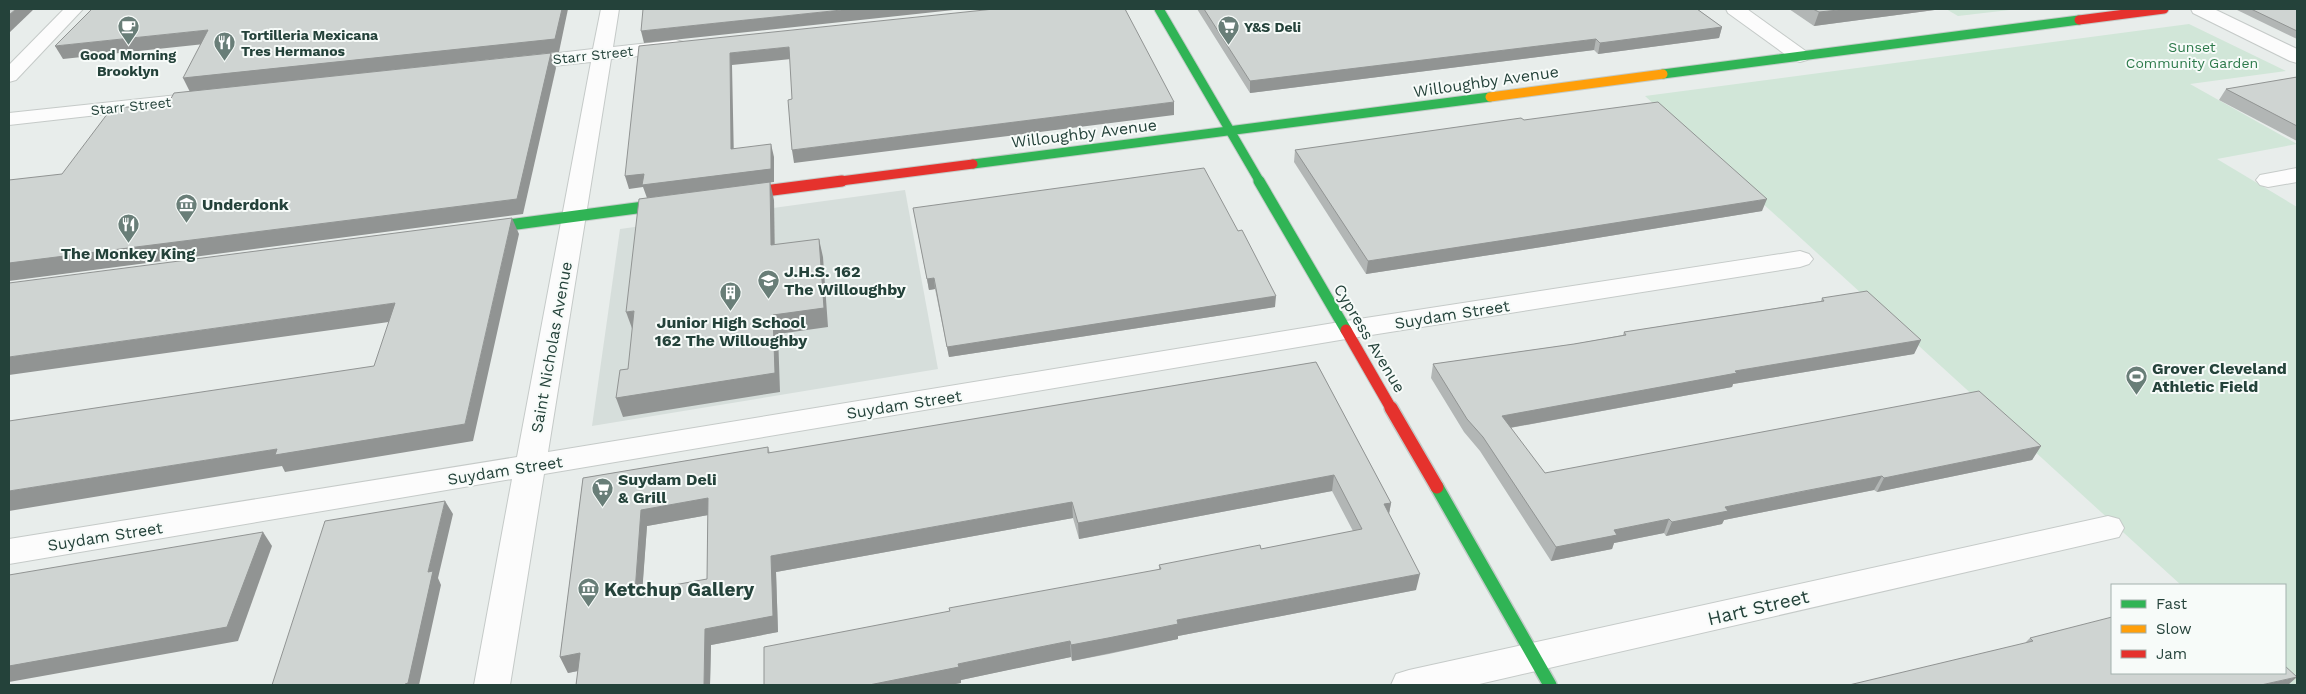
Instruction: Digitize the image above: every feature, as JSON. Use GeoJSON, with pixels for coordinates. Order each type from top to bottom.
{"type":"FeatureCollection","features":[{"type":"Feature","properties":{"kind":"street"},"geometry":{"type":"LineString","coordinates":[[9,76],[74,9]]}},
{"type":"Feature","properties":{"kind":"street","name":"Saint Nicholas Avenue"},"geometry":{"type":"LineString","coordinates":[[492,685],[610,9]]}},
{"type":"Feature","properties":{"kind":"street","name":"Cypress Avenue"},"geometry":{"type":"LineString","coordinates":[[1159,9],[1542,671]]}},
{"type":"Feature","properties":{"kind":"street"},"geometry":{"type":"LineString","coordinates":[[1735,9],[1800,56]]}},
{"type":"Feature","properties":{"kind":"street","name":"Willoughby Avenue"},"geometry":{"type":"LineString","coordinates":[[722,197],[2164,9]]}},
{"type":"Feature","properties":{"kind":"street"},"geometry":{"type":"LineString","coordinates":[[2200,9],[2297,57]]}},
{"type":"Feature","properties":{"kind":"street","name":"Starr Street"},"geometry":{"type":"LineString","coordinates":[[495,67],[700,44]]}},
{"type":"Feature","properties":{"kind":"street","name":"Starr Street"},"geometry":{"type":"LineString","coordinates":[[9,118],[224,96]]}},
{"type":"Feature","properties":{"kind":"street"},"geometry":{"type":"LineString","coordinates":[[2268,180],[2297,175]]}},
{"type":"Feature","properties":{"kind":"street"},"geometry":{"type":"LineString","coordinates":[[472,230],[683,202]]}},
{"type":"Feature","properties":{"kind":"street","name":"Suydam Street"},"geometry":{"type":"LineString","coordinates":[[9,552],[1346,330],[1800,259]]}},
{"type":"Feature","properties":{"kind":"street","name":"Hart Street"},"geometry":{"type":"LineString","coordinates":[[1409,685],[1542,671],[2108,528]]}},
{"type":"Feature","properties":{"kind":"shaded area","name":"J.H.S. 162 The Willoughby"},"geometry":{"type":"Polygon","coordinates":[[[905,190],[938,369],[592,426],[620,229],[905,190]]]}},
{"type":"Feature","properties":{"kind":"green space"},"geometry":{"type":"Polygon","coordinates":[[[1946,9],[2018,9],[1958,16],[1946,9]]]}},
{"type":"Feature","properties":{"kind":"green space","name":"Grover Cleveland Athletic Field"},"geometry":{"type":"Polygon","coordinates":[[[2189,24],[2286,71],[2190,84],[2297,144],[2217,159],[2297,207],[2297,685],[2291,685],[2278,674],[2286,674],[2286,584],[2180,584],[1645,96],[2189,24]]]}},
{"type":"Feature","properties":{"kind":"building"},"geometry":{"type":"Polygon","coordinates":[[[9,9],[16,9],[9,15],[9,9]]]}},
{"type":"Feature","properties":{"kind":"building"},"geometry":{"type":"Polygon","coordinates":[[[92,9],[562,9],[555,39],[183,78],[208,30],[55,46],[92,9]]]}},
{"type":"Feature","properties":{"kind":"building"},"geometry":{"type":"Polygon","coordinates":[[[643,9],[851,9],[641,31],[643,9]]]}},
{"type":"Feature","properties":{"kind":"building"},"geometry":{"type":"Polygon","coordinates":[[[994,9],[1125,9],[1174,102],[792,150],[788,100],[792,99],[789,47],[730,53],[731,149],[771,144],[771,169],[642,185],[644,174],[625,176],[639,46],[994,9]]]}},
{"type":"Feature","properties":{"kind":"building"},"geometry":{"type":"Polygon","coordinates":[[[1204,9],[1697,9],[1722,27],[1600,43],[1596,39],[1250,81],[1204,9]]]}},
{"type":"Feature","properties":{"kind":"building"},"geometry":{"type":"Polygon","coordinates":[[[1813,9],[1848,9],[1819,12],[1813,9]]]}},
{"type":"Feature","properties":{"kind":"building"},"geometry":{"type":"Polygon","coordinates":[[[2251,9],[2297,9],[2297,31],[2251,9]]]}},
{"type":"Feature","properties":{"kind":"building"},"geometry":{"type":"Polygon","coordinates":[[[551,53],[517,199],[9,263],[9,180],[62,174],[111,109],[169,102],[174,93],[551,53]]]}},
{"type":"Feature","properties":{"kind":"building"},"geometry":{"type":"Polygon","coordinates":[[[2297,77],[2297,126],[2226,89],[2297,77]]]}},
{"type":"Feature","properties":{"kind":"building"},"geometry":{"type":"Polygon","coordinates":[[[1658,102],[1767,199],[1368,261],[1295,150],[1521,118],[1524,120],[1658,102]]]}},
{"type":"Feature","properties":{"kind":"building"},"geometry":{"type":"Polygon","coordinates":[[[1204,168],[1238,231],[1242,230],[1276,296],[947,347],[934,278],[927,279],[913,208],[1204,168]]]}},
{"type":"Feature","properties":{"kind":"building","name":"Junior High School 162 The Willoughby"},"geometry":{"type":"Polygon","coordinates":[[[770,182],[771,245],[819,239],[824,308],[773,315],[775,373],[616,398],[620,370],[628,369],[634,311],[626,312],[639,199],[770,182]]]}},
{"type":"Feature","properties":{"kind":"building"},"geometry":{"type":"Polygon","coordinates":[[[512,218],[465,424],[275,455],[277,449],[9,491],[9,421],[374,366],[395,303],[9,357],[9,283],[512,218]]]}},
{"type":"Feature","properties":{"kind":"building"},"geometry":{"type":"Polygon","coordinates":[[[1867,291],[1921,340],[1735,371],[1737,373],[1502,416],[1545,473],[1979,391],[2041,446],[1884,478],[1882,476],[1725,507],[1728,511],[1672,522],[1669,519],[1614,530],[1617,535],[1556,547],[1483,437],[1467,419],[1433,364],[1574,344],[1626,335],[1624,332],[1824,301],[1822,298],[1867,291]]]}},
{"type":"Feature","properties":{"kind":"building"},"geometry":{"type":"Polygon","coordinates":[[[1316,362],[1391,503],[1384,504],[1420,574],[1177,620],[1178,624],[1108,638],[1071,645],[1070,641],[1035,648],[958,664],[959,667],[869,685],[764,685],[764,647],[950,611],[949,608],[1161,569],[1159,565],[1260,545],[1261,549],[1362,529],[1334,475],[1078,523],[1072,502],[771,556],[773,616],[705,629],[704,685],[576,685],[580,653],[560,657],[583,478],[768,447],[768,453],[1316,362]],[[708,498],[641,510],[635,592],[707,579],[708,498]]]}},
{"type":"Feature","properties":{"kind":"building"},"geometry":{"type":"Polygon","coordinates":[[[445,501],[428,572],[433,571],[408,683],[405,685],[272,685],[325,521],[445,501]]]}},
{"type":"Feature","properties":{"kind":"building"},"geometry":{"type":"Polygon","coordinates":[[[263,532],[227,627],[9,666],[9,575],[263,532]]]}},
{"type":"Feature","properties":{"kind":"building"},"geometry":{"type":"Polygon","coordinates":[[[2111,617],[2111,674],[2286,674],[2286,667],[2297,677],[2261,685],[1849,685],[2033,641],[2030,638],[2111,617]]]}},
{"type":"Feature","properties":{"kind":"traffic: fast"},"geometry":{"type":"LineString","coordinates":[[1159,9],[1346,330]]}},
{"type":"Feature","properties":{"kind":"traffic: fast"},"geometry":{"type":"LineString","coordinates":[[1663,74],[2079,20]]}},
{"type":"Feature","properties":{"kind":"traffic: fast"},"geometry":{"type":"LineString","coordinates":[[973,164],[1490,97]]}},
{"type":"Feature","properties":{"kind":"traffic: fast"},"geometry":{"type":"LineString","coordinates":[[479,229],[674,203]]}},
{"type":"Feature","properties":{"kind":"traffic: fast"},"geometry":{"type":"LineString","coordinates":[[1437,487],[1550,685]]}},
{"type":"Feature","properties":{"kind":"traffic: slow"},"geometry":{"type":"LineString","coordinates":[[1490,97],[1663,74]]}},
{"type":"Feature","properties":{"kind":"traffic: jam"},"geometry":{"type":"LineString","coordinates":[[2079,20],[2164,9]]}},
{"type":"Feature","properties":{"kind":"traffic: jam"},"geometry":{"type":"LineString","coordinates":[[734,195],[973,164]]}},
{"type":"Feature","properties":{"kind":"traffic: jam"},"geometry":{"type":"LineString","coordinates":[[1346,330],[1437,487]]}},
{"type":"Feature","properties":{"kind":"place","name":"Good Morning Brooklyn"},"geometry":{"type":"Point","coordinates":[128,46]}},
{"type":"Feature","properties":{"kind":"place","name":"Y&S Deli"},"geometry":{"type":"Point","coordinates":[1228,46]}},
{"type":"Feature","properties":{"kind":"place","name":"Tortilleria Mexicana Tres Hermanos"},"geometry":{"type":"Point","coordinates":[225,62]}},
{"type":"Feature","properties":{"kind":"place","name":"Underdonk"},"geometry":{"type":"Point","coordinates":[186,223]}},
{"type":"Feature","properties":{"kind":"place","name":"The Monkey King"},"geometry":{"type":"Point","coordinates":[128,243]}},
{"type":"Feature","properties":{"kind":"place","name":"J.H.S. 162 The Willoughby"},"geometry":{"type":"Point","coordinates":[768,299]}},
{"type":"Feature","properties":{"kind":"place","name":"Junior High School 162 The Willoughby"},"geometry":{"type":"Point","coordinates":[731,312]}},
{"type":"Feature","properties":{"kind":"place","name":"Grover Cleveland Athletic Field"},"geometry":{"type":"Point","coordinates":[2136,396]}},
{"type":"Feature","properties":{"kind":"place","name":"Suydam Deli & Grill"},"geometry":{"type":"Point","coordinates":[602,507]}},
{"type":"Feature","properties":{"kind":"place","name":"Ketchup Gallery"},"geometry":{"type":"Point","coordinates":[588,608]}},
{"type":"Feature","properties":{"kind":"park label","name":"Sunset Community Garden"},"geometry":{"type":"Point","coordinates":[2192,56]}}]}
